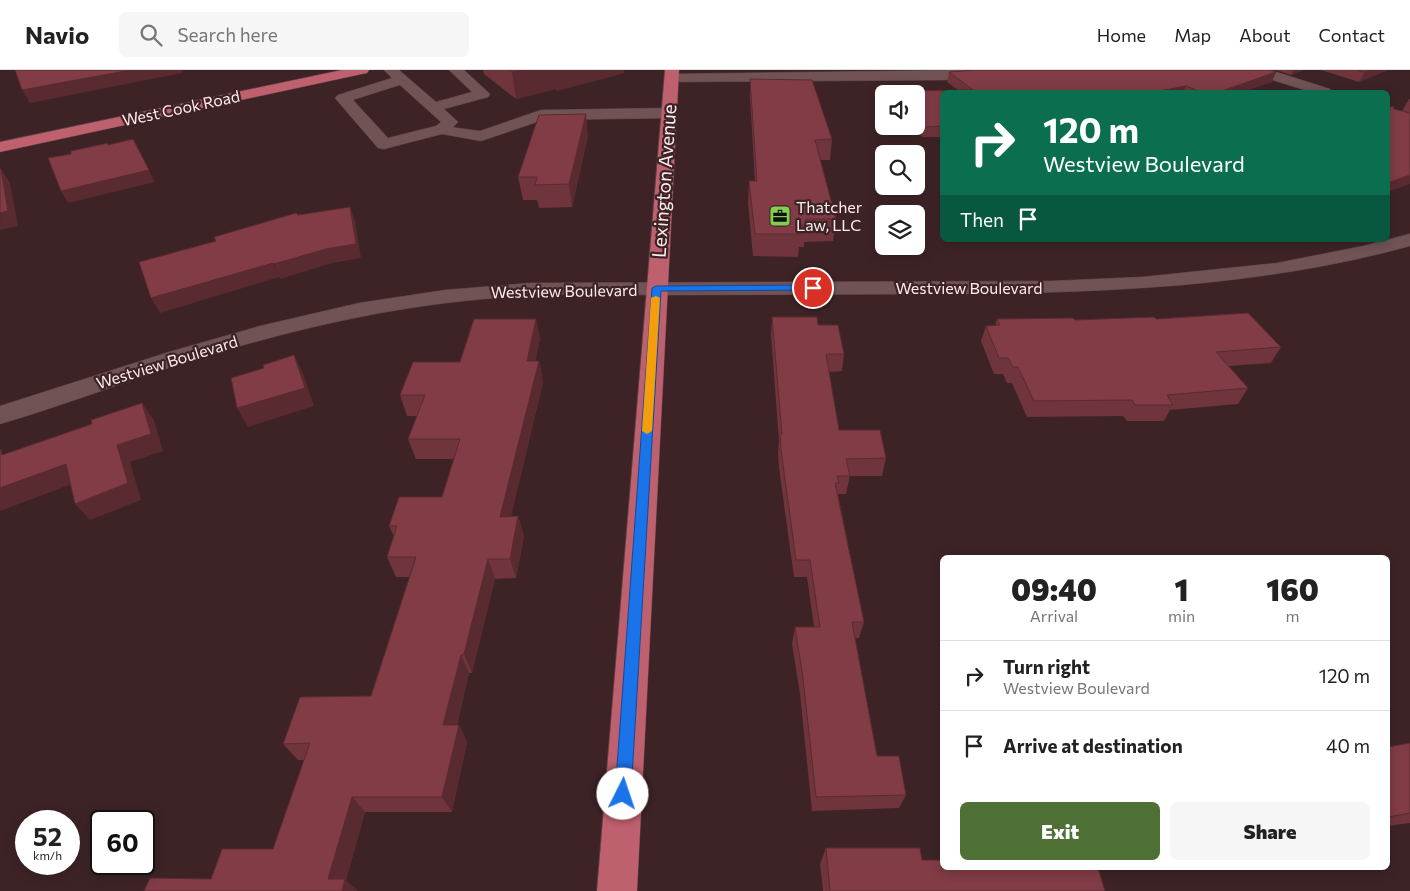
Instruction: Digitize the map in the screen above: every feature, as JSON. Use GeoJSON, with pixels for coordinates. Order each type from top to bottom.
{"type":"FeatureCollection","features":[{"type":"Feature","properties":{"kind":"main road","name":"West Cook Road"},"geometry":{"type":"LineString","coordinates":[[0,147],[362,70]]}},
{"type":"Feature","properties":{"kind":"main road","name":"Lexington Avenue"},"geometry":{"type":"LineString","coordinates":[[617,891],[656,288],[672,74]]}},
{"type":"Feature","properties":{"kind":"street"},"geometry":{"type":"LineString","coordinates":[[433,107],[483,94],[456,70]]}},
{"type":"Feature","properties":{"kind":"street"},"geometry":{"type":"LineString","coordinates":[[672,74],[929,77],[1022,70]]}},
{"type":"Feature","properties":{"kind":"street"},"geometry":{"type":"LineString","coordinates":[[1255,70],[1319,90]]}},
{"type":"Feature","properties":{"kind":"street"},"geometry":{"type":"LineString","coordinates":[[397,75],[433,107],[450,122],[442,129],[384,144],[343,98],[397,75]]}},
{"type":"Feature","properties":{"kind":"street"},"geometry":{"type":"LineString","coordinates":[[442,129],[455,133],[481,136],[541,115],[669,113]]}},
{"type":"Feature","properties":{"kind":"street","name":"Westview Boulevard"},"geometry":{"type":"LineString","coordinates":[[0,415],[246,337],[359,310],[445,296],[494,292],[656,288],[1051,288],[1128,284],[1264,271],[1363,253],[1410,240]]}},
{"type":"Feature","properties":{"kind":"building"},"geometry":{"type":"Polygon","coordinates":[[[15,70],[131,70],[22,90],[15,70]]]}},
{"type":"Feature","properties":{"kind":"building"},"geometry":{"type":"Polygon","coordinates":[[[975,70],[1270,70],[1276,72],[1225,90],[1196,90],[1186,86],[1165,90],[973,90],[949,72],[975,70]]]}},
{"type":"Feature","properties":{"kind":"building"},"geometry":{"type":"Polygon","coordinates":[[[750,79],[812,80],[832,139],[815,140],[836,219],[805,219],[806,225],[799,225],[800,234],[755,234],[749,181],[757,181],[750,79]]]}},
{"type":"Feature","properties":{"kind":"building"},"geometry":{"type":"Polygon","coordinates":[[[940,90],[940,126],[925,127],[925,91],[940,90]]]}},
{"type":"Feature","properties":{"kind":"building"},"geometry":{"type":"Polygon","coordinates":[[[1393,106],[1394,109],[1410,113],[1410,175],[1390,182],[1390,107],[1393,106]]]}},
{"type":"Feature","properties":{"kind":"building"},"geometry":{"type":"Polygon","coordinates":[[[586,114],[569,184],[535,185],[537,177],[518,177],[539,115],[586,114]]]}},
{"type":"Feature","properties":{"kind":"building"},"geometry":{"type":"Polygon","coordinates":[[[133,139],[149,170],[61,191],[48,158],[71,154],[71,151],[133,139]]]}},
{"type":"Feature","properties":{"kind":"building"},"geometry":{"type":"Polygon","coordinates":[[[0,169],[8,211],[0,213],[0,169]]]}},
{"type":"Feature","properties":{"kind":"building"},"geometry":{"type":"Polygon","coordinates":[[[350,207],[356,244],[326,249],[151,298],[139,262],[216,241],[214,237],[296,213],[298,215],[350,207]]]}},
{"type":"Feature","properties":{"kind":"building"},"geometry":{"type":"Polygon","coordinates":[[[1248,313],[1281,347],[1216,352],[1248,388],[1167,395],[1173,405],[1135,405],[1132,400],[1034,401],[1018,367],[1013,367],[1008,358],[999,358],[986,326],[1000,325],[997,319],[1073,318],[1075,320],[1154,317],[1156,319],[1248,313]]]}},
{"type":"Feature","properties":{"kind":"building"},"geometry":{"type":"Polygon","coordinates":[[[772,317],[817,317],[818,325],[838,325],[844,354],[826,354],[839,430],[880,430],[886,458],[846,459],[850,476],[837,476],[839,483],[835,483],[864,622],[852,622],[877,756],[899,756],[906,795],[816,797],[803,678],[795,627],[820,627],[810,560],[796,560],[781,450],[780,434],[782,434],[772,317]]]}},
{"type":"Feature","properties":{"kind":"building"},"geometry":{"type":"Polygon","coordinates":[[[474,319],[536,319],[527,361],[539,361],[500,517],[518,516],[510,559],[488,559],[464,654],[461,655],[443,725],[459,725],[442,797],[352,797],[328,879],[345,879],[342,891],[144,891],[150,878],[211,879],[222,849],[273,849],[310,743],[283,744],[300,697],[371,696],[416,557],[387,557],[397,526],[389,526],[399,497],[442,497],[460,439],[408,439],[425,395],[400,395],[413,362],[460,362],[474,319]]]}},
{"type":"Feature","properties":{"kind":"building"},"geometry":{"type":"Polygon","coordinates":[[[294,355],[305,388],[237,408],[231,378],[264,368],[263,365],[294,355]]]}},
{"type":"Feature","properties":{"kind":"building"},"geometry":{"type":"Polygon","coordinates":[[[142,403],[151,434],[117,445],[128,483],[75,504],[66,464],[0,488],[1,449],[2,455],[92,424],[91,420],[142,403]]]}},
{"type":"Feature","properties":{"kind":"building"},"geometry":{"type":"Polygon","coordinates":[[[1410,743],[1410,813],[1390,817],[1390,747],[1410,743]]]}},
{"type":"Feature","properties":{"kind":"building"},"geometry":{"type":"Polygon","coordinates":[[[826,848],[920,848],[922,860],[940,860],[940,870],[1099,870],[1105,891],[830,891],[826,848]]]}},
{"type":"Feature","properties":{"kind":"slow traffic"},"geometry":{"type":"LineString","coordinates":[[647,431],[656,298]]}},
{"type":"Feature","properties":{"kind":"place","name":"Thatcher Law, LLC"},"geometry":{"type":"Point","coordinates":[780,216]}},
{"type":"Feature","properties":{"kind":"route"},"geometry":{"type":"LineString","coordinates":[[623,794],[656,288],[813,288]]}}]}
